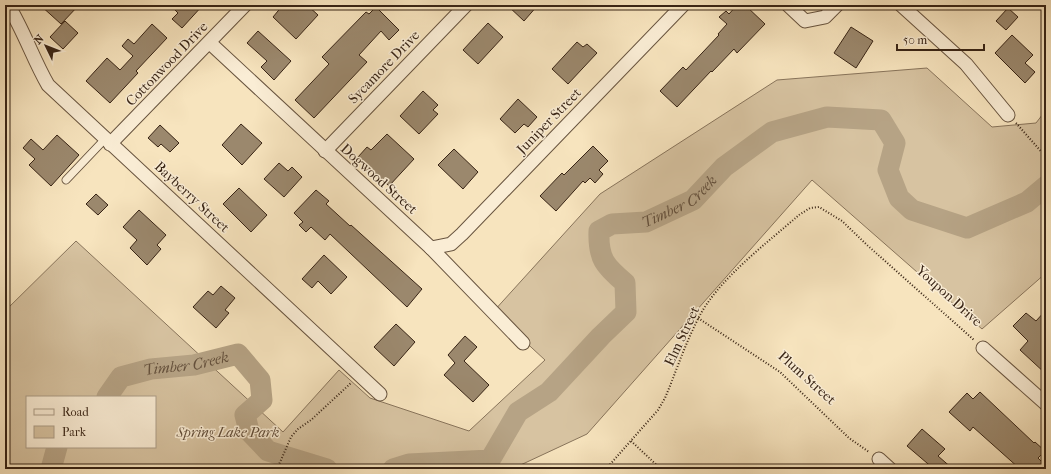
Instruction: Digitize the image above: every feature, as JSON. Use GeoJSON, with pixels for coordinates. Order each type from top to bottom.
{"type":"FeatureCollection","features":[{"type":"Feature","properties":{"kind":"street","name":"Bayberry Street"},"geometry":{"type":"LineString","coordinates":[[8,5],[19,23],[39,70],[48,85],[380,394]]}},
{"type":"Feature","properties":{"kind":"street","name":"Cottonwood Drive"},"geometry":{"type":"LineString","coordinates":[[108,141],[210,43],[245,5]]}},
{"type":"Feature","properties":{"kind":"street","name":"Sycamore Drive"},"geometry":{"type":"LineString","coordinates":[[325,151],[466,5]]}},
{"type":"Feature","properties":{"kind":"street","name":"Juniper Street"},"geometry":{"type":"LineString","coordinates":[[431,248],[451,244],[462,234],[683,5]]}},
{"type":"Feature","properties":{"kind":"street"},"geometry":{"type":"LineString","coordinates":[[788,5],[806,21],[825,18],[837,5]]}},
{"type":"Feature","properties":{"kind":"street"},"geometry":{"type":"LineString","coordinates":[[901,5],[966,64],[1008,115]]}},
{"type":"Feature","properties":{"kind":"street","name":"Dogwood Street"},"geometry":{"type":"LineString","coordinates":[[210,43],[431,248],[523,343]]}},
{"type":"Feature","properties":{"kind":"street","name":"Youpon Drive"},"geometry":{"type":"LineString","coordinates":[[983,348],[1046,404]]}},
{"type":"Feature","properties":{"kind":"street"},"geometry":{"type":"LineString","coordinates":[[879,459],[890,469]]}},
{"type":"Feature","properties":{"kind":"lane"},"geometry":{"type":"LineString","coordinates":[[66,180],[108,141]]}},
{"type":"Feature","properties":{"kind":"path"},"geometry":{"type":"LineString","coordinates":[[1008,115],[1046,156]]}},
{"type":"Feature","properties":{"kind":"path","name":"Elm Street"},"geometry":{"type":"LineString","coordinates":[[606,469],[632,442],[658,410],[665,398],[698,318],[728,279],[800,215],[810,208],[819,207],[831,213]]}},
{"type":"Feature","properties":{"kind":"path","name":"Youpon Drive"},"geometry":{"type":"LineString","coordinates":[[831,213],[983,348]]}},
{"type":"Feature","properties":{"kind":"path","name":"Plum Street"},"geometry":{"type":"LineString","coordinates":[[698,318],[780,372],[849,438],[879,459]]}},
{"type":"Feature","properties":{"kind":"path"},"geometry":{"type":"LineString","coordinates":[[277,468],[288,444],[298,429],[311,420],[359,374]]}},
{"type":"Feature","properties":{"kind":"path"},"geometry":{"type":"LineString","coordinates":[[632,442],[661,469]]}},
{"type":"Feature","properties":{"kind":"path"},"geometry":{"type":"LineString","coordinates":[[168,469],[172,466],[183,466],[188,469]]}},
{"type":"Feature","properties":{"kind":"green space","name":"Spring Lake Park"},"geometry":{"type":"Polygon","coordinates":[[[927,68],[992,127],[1036,123],[1046,110],[1046,273],[982,329],[812,180],[587,434],[512,469],[5,469],[5,398],[9,382],[5,344],[5,311],[76,241],[283,432],[339,370],[370,398],[469,431],[545,360],[493,312],[600,194],[777,80],[927,68]]]}},
{"type":"Feature","properties":{"kind":"building"},"geometry":{"type":"Polygon","coordinates":[[[40,5],[79,5],[61,24],[40,5]]]}},
{"type":"Feature","properties":{"kind":"building"},"geometry":{"type":"Polygon","coordinates":[[[170,5],[203,5],[182,28],[172,19],[178,13],[170,5]]]}},
{"type":"Feature","properties":{"kind":"building"},"geometry":{"type":"Polygon","coordinates":[[[283,5],[307,5],[318,15],[296,39],[273,17],[283,5]]]}},
{"type":"Feature","properties":{"kind":"building"},"geometry":{"type":"Polygon","coordinates":[[[507,5],[538,5],[524,21],[507,5]]]}},
{"type":"Feature","properties":{"kind":"building"},"geometry":{"type":"Polygon","coordinates":[[[737,5],[745,5],[765,24],[737,53],[734,49],[677,107],[660,91],[683,67],[686,70],[719,35],[718,34],[727,24],[719,17],[726,11],[729,14],[737,5]]]}},
{"type":"Feature","properties":{"kind":"building"},"geometry":{"type":"Polygon","coordinates":[[[376,7],[399,30],[389,40],[381,31],[359,55],[367,62],[314,118],[295,100],[329,64],[322,57],[366,12],[369,14],[376,7]]]}},
{"type":"Feature","properties":{"kind":"building"},"geometry":{"type":"Polygon","coordinates":[[[1008,8],[1018,17],[1006,30],[996,21],[1008,8]]]}},
{"type":"Feature","properties":{"kind":"building"},"geometry":{"type":"Polygon","coordinates":[[[65,21],[78,33],[63,49],[50,37],[65,21]]]}},
{"type":"Feature","properties":{"kind":"building"},"geometry":{"type":"Polygon","coordinates":[[[488,23],[503,37],[478,64],[463,50],[488,23]]]}},
{"type":"Feature","properties":{"kind":"building"},"geometry":{"type":"Polygon","coordinates":[[[152,24],[167,38],[136,71],[138,73],[110,103],[86,81],[107,58],[120,70],[133,56],[122,46],[128,39],[134,44],[152,24]]]}},
{"type":"Feature","properties":{"kind":"building"},"geometry":{"type":"Polygon","coordinates":[[[851,27],[873,41],[856,68],[834,53],[851,27]]]}},
{"type":"Feature","properties":{"kind":"building"},"geometry":{"type":"Polygon","coordinates":[[[258,31],[291,61],[274,80],[261,67],[267,61],[247,43],[258,31]]]}},
{"type":"Feature","properties":{"kind":"building"},"geometry":{"type":"Polygon","coordinates":[[[1012,35],[1033,55],[1025,63],[1035,72],[1025,83],[995,53],[1012,35]]]}},
{"type":"Feature","properties":{"kind":"building"},"geometry":{"type":"Polygon","coordinates":[[[577,42],[583,47],[587,44],[597,53],[568,84],[552,69],[577,42]]]}},
{"type":"Feature","properties":{"kind":"building"},"geometry":{"type":"Polygon","coordinates":[[[423,91],[438,105],[433,110],[438,114],[419,134],[400,116],[423,91]]]}},
{"type":"Feature","properties":{"kind":"building"},"geometry":{"type":"Polygon","coordinates":[[[518,99],[537,117],[528,127],[524,124],[515,133],[500,119],[518,99]]]}},
{"type":"Feature","properties":{"kind":"building"},"geometry":{"type":"Polygon","coordinates":[[[241,124],[262,143],[242,165],[222,145],[241,124]]]}},
{"type":"Feature","properties":{"kind":"building"},"geometry":{"type":"Polygon","coordinates":[[[160,125],[179,143],[170,152],[161,144],[158,147],[148,138],[160,125]]]}},
{"type":"Feature","properties":{"kind":"building"},"geometry":{"type":"Polygon","coordinates":[[[387,134],[414,159],[389,186],[358,157],[367,147],[371,150],[387,134]]]}},
{"type":"Feature","properties":{"kind":"building"},"geometry":{"type":"Polygon","coordinates":[[[57,135],[79,155],[51,186],[29,165],[35,159],[23,148],[31,139],[43,150],[57,135]]]}},
{"type":"Feature","properties":{"kind":"building"},"geometry":{"type":"Polygon","coordinates":[[[593,146],[608,161],[599,170],[603,174],[595,183],[590,178],[585,183],[583,181],[556,211],[540,196],[562,173],[564,175],[593,146]]]}},
{"type":"Feature","properties":{"kind":"building"},"geometry":{"type":"Polygon","coordinates":[[[454,149],[478,172],[463,189],[438,165],[454,149]]]}},
{"type":"Feature","properties":{"kind":"building"},"geometry":{"type":"Polygon","coordinates":[[[279,163],[288,171],[292,167],[302,177],[284,197],[264,179],[279,163]]]}},
{"type":"Feature","properties":{"kind":"building"},"geometry":{"type":"Polygon","coordinates":[[[239,188],[267,215],[251,232],[223,204],[239,188]]]}},
{"type":"Feature","properties":{"kind":"building"},"geometry":{"type":"Polygon","coordinates":[[[316,190],[329,201],[326,204],[422,289],[407,307],[330,234],[325,240],[311,227],[306,232],[299,225],[303,222],[294,213],[316,190]]]}},
{"type":"Feature","properties":{"kind":"building"},"geometry":{"type":"Polygon","coordinates":[[[96,194],[108,205],[98,215],[86,204],[96,194]]]}},
{"type":"Feature","properties":{"kind":"building"},"geometry":{"type":"Polygon","coordinates":[[[139,210],[166,235],[157,245],[161,249],[147,265],[130,248],[137,240],[123,227],[139,210]]]}},
{"type":"Feature","properties":{"kind":"building"},"geometry":{"type":"Polygon","coordinates":[[[324,255],[347,277],[331,294],[318,281],[312,288],[302,279],[324,255]]]}},
{"type":"Feature","properties":{"kind":"building"},"geometry":{"type":"Polygon","coordinates":[[[221,286],[235,298],[225,310],[229,313],[216,328],[193,307],[208,291],[213,295],[221,286]]]}},
{"type":"Feature","properties":{"kind":"building"},"geometry":{"type":"Polygon","coordinates":[[[1046,310],[1046,374],[1020,350],[1028,341],[1013,326],[1026,313],[1036,321],[1046,310]]]}},
{"type":"Feature","properties":{"kind":"building"},"geometry":{"type":"Polygon","coordinates":[[[396,324],[415,342],[394,366],[374,347],[396,324]]]}},
{"type":"Feature","properties":{"kind":"building"},"geometry":{"type":"Polygon","coordinates":[[[465,336],[477,347],[464,361],[489,385],[473,402],[444,375],[455,363],[448,355],[465,336]]]}},
{"type":"Feature","properties":{"kind":"building"},"geometry":{"type":"Polygon","coordinates":[[[980,392],[1034,443],[1035,442],[1045,451],[1038,458],[1046,466],[1046,469],[1020,469],[973,427],[970,431],[949,412],[967,393],[973,399],[980,392]]]}},
{"type":"Feature","properties":{"kind":"building"},"geometry":{"type":"Polygon","coordinates":[[[922,429],[945,449],[938,456],[953,469],[934,469],[907,446],[922,429]]]}},
{"type":"Feature","properties":{"kind":"waterway","name":"Timber Creek"},"geometry":{"type":"LineString","coordinates":[[393,469],[409,464],[490,460],[518,412],[549,392],[601,336],[626,312],[625,283],[612,272],[604,261],[600,249],[599,231],[612,224],[646,222],[693,200],[724,167],[772,132],[827,117],[881,120],[895,143],[888,170],[899,198],[912,210],[967,228],[1027,202],[1046,186]]}},
{"type":"Feature","properties":{"kind":"waterway","name":"Timber Creek"},"geometry":{"type":"LineString","coordinates":[[108,396],[121,377],[151,369],[194,365],[238,354],[260,380],[262,400],[245,415],[249,431],[268,451],[327,469]]}},
{"type":"Feature","properties":{"kind":"waterway","name":"Timber Creek"},"geometry":{"type":"LineString","coordinates":[[51,469],[57,448]]}}]}
